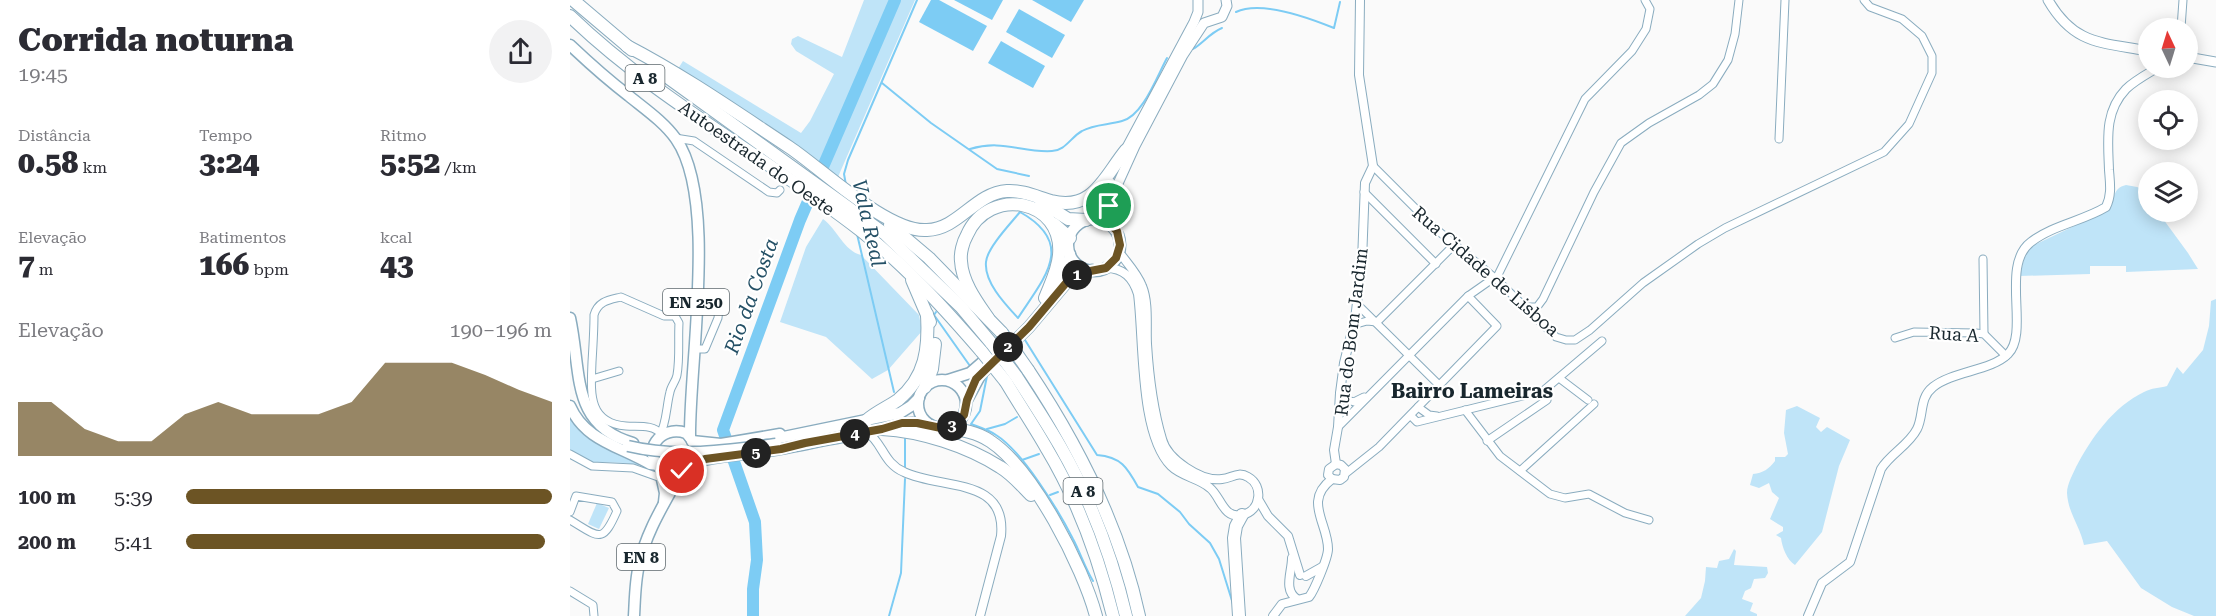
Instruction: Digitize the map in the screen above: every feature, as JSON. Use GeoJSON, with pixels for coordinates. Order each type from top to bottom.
{"type":"FeatureCollection","features":[{"type":"Feature","properties":{"kind":"highway","name":"Autoestrada do Oeste"},"geometry":{"type":"LineString","coordinates":[[573,0],[627,46],[859,230],[905,269],[987,348]]}},
{"type":"Feature","properties":{"kind":"highway","name":"Autoestrada do Oeste"},"geometry":{"type":"LineString","coordinates":[[570,16],[673,100],[862,217],[885,234],[961,307],[987,348],[1060,446],[1099,528],[1126,616]]}},
{"type":"Feature","properties":{"kind":"highway"},"geometry":{"type":"LineString","coordinates":[[627,46],[661,64],[791,148],[866,203],[929,258],[1002,333],[1071,437],[1120,548],[1139,616]]}},
{"type":"Feature","properties":{"kind":"highway"},"geometry":{"type":"LineString","coordinates":[[878,213],[901,226],[926,231],[950,224],[980,201],[1005,191],[1030,194],[1071,204],[1086,198],[1101,186],[1126,150]]}},
{"type":"Feature","properties":{"kind":"highway"},"geometry":{"type":"LineString","coordinates":[[1030,194],[1068,219],[1090,220]]}},
{"type":"Feature","properties":{"kind":"highway"},"geometry":{"type":"LineString","coordinates":[[988,318],[970,291],[961,262],[963,243],[970,227],[985,212],[998,205],[1019,203],[1044,215],[1070,238]]}},
{"type":"Feature","properties":{"kind":"highway"},"geometry":{"type":"LineString","coordinates":[[1044,215],[1055,228],[1059,246],[1058,267],[1045,298]]}},
{"type":"Feature","properties":{"kind":"highway"},"geometry":{"type":"LineString","coordinates":[[905,269],[934,331],[934,357],[922,392]]}},
{"type":"Feature","properties":{"kind":"highway"},"geometry":{"type":"LineString","coordinates":[[867,426],[875,413],[896,401],[917,380],[926,356],[927,314]]}},
{"type":"Feature","properties":{"kind":"highway","name":"Autoestrada do Oeste"},"geometry":{"type":"LineString","coordinates":[[1011,379],[1068,490],[1101,573],[1113,616]]}},
{"type":"Feature","properties":{"kind":"highway"},"geometry":{"type":"LineString","coordinates":[[947,428],[967,431],[992,442],[1023,475],[1080,569],[1096,616]]}},
{"type":"Feature","properties":{"kind":"highway"},"geometry":{"type":"LineString","coordinates":[[882,429],[902,430],[930,436],[1002,467],[1045,508]]}},
{"type":"Feature","properties":{"kind":"highway"},"geometry":{"type":"LineString","coordinates":[[1239,616],[1234,538],[1236,526],[1246,513]]}},
{"type":"Feature","properties":{"kind":"main road"},"geometry":{"type":"LineString","coordinates":[[1090,220],[1198,12],[1198,0]]}},
{"type":"Feature","properties":{"kind":"main road"},"geometry":{"type":"LineString","coordinates":[[664,502],[665,492],[659,465],[653,454],[660,435],[668,431],[721,444],[807,431],[867,426],[882,429],[902,423],[947,428],[960,421],[976,379],[1029,327],[1066,283],[1074,276],[1106,268],[1116,258],[1119,252],[1119,238],[1112,226],[1109,206],[1123,170],[1198,30],[1209,20],[1222,17],[1227,6],[1226,0]]}},
{"type":"Feature","properties":{"kind":"main road"},"geometry":{"type":"LineString","coordinates":[[2048,0],[2058,17],[2072,31],[2086,39],[2138,49]]}},
{"type":"Feature","properties":{"kind":"main road"},"geometry":{"type":"LineString","coordinates":[[1198,12],[1209,20]]}},
{"type":"Feature","properties":{"kind":"main road","name":"EN 250"},"geometry":{"type":"LineString","coordinates":[[570,45],[601,74],[660,122],[675,138],[684,153],[697,209],[698,246],[690,420],[684,435]]}},
{"type":"Feature","properties":{"kind":"main road"},"geometry":{"type":"LineString","coordinates":[[2198,59],[2216,62]]}},
{"type":"Feature","properties":{"kind":"main road"},"geometry":{"type":"LineString","coordinates":[[948,380],[975,370],[1013,335],[1045,298],[1062,277],[1070,254],[1070,238],[1079,224],[1100,219],[1112,226]]}},
{"type":"Feature","properties":{"kind":"main road"},"geometry":{"type":"LineString","coordinates":[[1070,254],[1079,265],[1092,270]]}},
{"type":"Feature","properties":{"kind":"main road"},"geometry":{"type":"LineString","coordinates":[[570,318],[576,388],[580,402],[597,426],[614,437],[666,448],[703,449],[775,441],[805,443]]}},
{"type":"Feature","properties":{"kind":"main road"},"geometry":{"type":"LineString","coordinates":[[664,502],[682,471],[692,463],[781,449],[867,426],[900,413],[940,379],[948,380],[961,387],[967,400]]}},
{"type":"Feature","properties":{"kind":"main road"},"geometry":{"type":"LineString","coordinates":[[570,392],[575,406],[593,430],[613,442],[628,446],[665,452],[704,453],[775,441],[807,431]]}},
{"type":"Feature","properties":{"kind":"main road"},"geometry":{"type":"LineString","coordinates":[[922,392],[920,413],[930,425]]}},
{"type":"Feature","properties":{"kind":"main road"},"geometry":{"type":"LineString","coordinates":[[570,406],[577,420],[594,436],[650,464],[659,465],[669,472],[682,471]]}},
{"type":"Feature","properties":{"kind":"main road"},"geometry":{"type":"LineString","coordinates":[[684,435],[695,452],[692,463]]}},
{"type":"Feature","properties":{"kind":"main road","name":"EN 8"},"geometry":{"type":"LineString","coordinates":[[634,616],[639,563],[664,502]]}},
{"type":"Feature","properties":{"kind":"street"},"geometry":{"type":"LineString","coordinates":[[1360,0],[1359,75],[1373,166]]}},
{"type":"Feature","properties":{"kind":"street"},"geometry":{"type":"LineString","coordinates":[[1338,427],[1468,296],[1496,279],[1585,99],[1632,51],[1646,29],[1650,9],[1645,0]]}},
{"type":"Feature","properties":{"kind":"street"},"geometry":{"type":"LineString","coordinates":[[1524,307],[1530,309],[1537,307],[1543,299],[1594,192],[1622,144],[1649,123],[1699,95],[1713,84],[1728,60],[1736,34],[1739,0]]}},
{"type":"Feature","properties":{"kind":"street"},"geometry":{"type":"LineString","coordinates":[[1779,139],[1785,0]]}},
{"type":"Feature","properties":{"kind":"street","name":"Rua Cidade de Lisboa"},"geometry":{"type":"LineString","coordinates":[[1373,166],[1400,195],[1454,245],[1496,279],[1556,337],[1575,340],[1590,330],[1643,283],[1698,244],[1725,228],[1884,152],[1909,124],[1932,73],[1932,56],[1922,36],[1916,30],[1902,20],[1870,7],[1864,0]]}},
{"type":"Feature","properties":{"kind":"street"},"geometry":{"type":"LineString","coordinates":[[2182,18],[2183,0]]}},
{"type":"Feature","properties":{"kind":"street"},"geometry":{"type":"LineString","coordinates":[[1808,616],[1822,583],[1850,562],[1881,470],[1886,461],[1918,428],[1924,399],[1932,388],[1947,379],[2006,356],[2013,346],[2016,281],[2018,267],[2026,247],[2044,235],[2106,207],[2110,199],[2107,130],[2111,110],[2126,89],[2142,78]]}},
{"type":"Feature","properties":{"kind":"street"},"geometry":{"type":"LineString","coordinates":[[675,138],[694,141],[769,192],[777,193],[780,189]]}},
{"type":"Feature","properties":{"kind":"street","name":"Rua do Bom Jardim"},"geometry":{"type":"LineString","coordinates":[[1345,474],[1345,469],[1338,464],[1334,450],[1344,363],[1357,304],[1362,261],[1365,192],[1368,174],[1373,166]]}},
{"type":"Feature","properties":{"kind":"street"},"geometry":{"type":"LineString","coordinates":[[1365,192],[1436,264]]}},
{"type":"Feature","properties":{"kind":"street"},"geometry":{"type":"LineString","coordinates":[[1377,322],[1454,245]]}},
{"type":"Feature","properties":{"kind":"street"},"geometry":{"type":"LineString","coordinates":[[1119,252],[1135,273],[1144,292],[1151,384],[1162,441],[1166,450],[1180,464],[1210,478],[1225,479],[1237,474],[1250,478],[1257,486],[1258,499],[1268,516],[1288,536],[1303,575],[1313,586],[1309,597],[1282,604],[1272,616]]}},
{"type":"Feature","properties":{"kind":"street"},"geometry":{"type":"LineString","coordinates":[[1983,259],[1984,334]]}},
{"type":"Feature","properties":{"kind":"street"},"geometry":{"type":"LineString","coordinates":[[1106,268],[1125,273],[1133,281],[1138,294],[1145,384],[1153,432],[1159,451],[1172,467],[1210,487],[1221,506],[1227,511],[1234,515],[1246,513],[1268,516]]}},
{"type":"Feature","properties":{"kind":"street"},"geometry":{"type":"LineString","coordinates":[[1332,479],[1340,480],[1379,447],[1497,326],[1468,296]]}},
{"type":"Feature","properties":{"kind":"street"},"geometry":{"type":"LineString","coordinates":[[621,297],[664,316],[675,316],[679,323],[677,377],[670,391],[667,415],[664,420],[660,435],[652,428],[618,426],[609,423],[594,405],[592,379],[594,315],[600,304],[621,297]]}},
{"type":"Feature","properties":{"kind":"street"},"geometry":{"type":"LineString","coordinates":[[694,349],[705,349],[718,318],[720,299]]}},
{"type":"Feature","properties":{"kind":"street"},"geometry":{"type":"LineString","coordinates":[[1357,304],[1438,385]]}},
{"type":"Feature","properties":{"kind":"street"},"geometry":{"type":"LineString","coordinates":[[1353,326],[1367,321],[1377,322]]}},
{"type":"Feature","properties":{"kind":"street","name":"Rua A"},"geometry":{"type":"LineString","coordinates":[[1894,338],[1914,332],[1984,334],[2006,356]]}},
{"type":"Feature","properties":{"kind":"street"},"geometry":{"type":"LineString","coordinates":[[1411,416],[1417,422],[1543,391],[1602,340]]}},
{"type":"Feature","properties":{"kind":"street"},"geometry":{"type":"LineString","coordinates":[[592,379],[619,371]]}},
{"type":"Feature","properties":{"kind":"street"},"geometry":{"type":"LineString","coordinates":[[1520,471],[1591,402],[1559,378]]}},
{"type":"Feature","properties":{"kind":"street"},"geometry":{"type":"LineString","coordinates":[[1487,441],[1547,400],[1543,391]]}},
{"type":"Feature","properties":{"kind":"street"},"geometry":{"type":"LineString","coordinates":[[1340,393],[1344,399],[1354,402],[1372,392]]}},
{"type":"Feature","properties":{"kind":"street"},"geometry":{"type":"LineString","coordinates":[[1418,407],[1429,415],[1440,416]]}},
{"type":"Feature","properties":{"kind":"street"},"geometry":{"type":"LineString","coordinates":[[1465,410],[1500,456],[1550,494],[1565,498],[1589,494],[1625,513],[1649,520]]}},
{"type":"Feature","properties":{"kind":"street"},"geometry":{"type":"LineString","coordinates":[[664,420],[684,435]]}},
{"type":"Feature","properties":{"kind":"street"},"geometry":{"type":"LineString","coordinates":[[867,426],[884,456],[892,465],[905,473],[965,487],[984,494],[999,512],[1002,524],[1001,536],[980,616]]}},
{"type":"Feature","properties":{"kind":"street"},"geometry":{"type":"LineString","coordinates":[[570,454],[596,467],[633,468],[661,478]]}},
{"type":"Feature","properties":{"kind":"street"},"geometry":{"type":"LineString","coordinates":[[1338,464],[1357,464]]}},
{"type":"Feature","properties":{"kind":"street","name":"Rua do Bom Jardim"},"geometry":{"type":"LineString","coordinates":[[1313,586],[1328,550],[1318,504],[1320,491],[1332,479],[1328,475],[1329,469],[1338,464]]}},
{"type":"Feature","properties":{"kind":"street"},"geometry":{"type":"LineString","coordinates":[[1218,498],[1218,491],[1225,479]]}},
{"type":"Feature","properties":{"kind":"street"},"geometry":{"type":"LineString","coordinates":[[570,512],[576,496],[612,502],[617,511],[608,531],[602,535],[595,535],[570,520]]}},
{"type":"Feature","properties":{"kind":"street"},"geometry":{"type":"LineString","coordinates":[[1246,513],[1258,499]]}},
{"type":"Feature","properties":{"kind":"street"},"geometry":{"type":"LineString","coordinates":[[1293,548],[1289,585],[1290,594],[1297,599]]}},
{"type":"Feature","properties":{"kind":"street"},"geometry":{"type":"LineString","coordinates":[[1272,616],[1294,576],[1303,575],[1322,567]]}},
{"type":"Feature","properties":{"kind":"street"},"geometry":{"type":"LineString","coordinates":[[570,591],[593,605],[594,616]]}},
{"type":"Feature","properties":{"kind":"shaded area"},"geometry":{"type":"Polygon","coordinates":[[[864,0],[915,0],[838,177],[676,72],[683,61],[801,133],[810,121],[834,74],[796,51],[791,44],[792,39],[798,36],[842,57],[864,0]]]}},
{"type":"Feature","properties":{"kind":"shaded area"},"geometry":{"type":"Polygon","coordinates":[[[2126,185],[2138,187],[2138,222],[2165,222],[2198,269],[2126,272],[2126,266],[2090,266],[2090,274],[2020,276],[2024,259],[2032,246],[2108,210],[2116,192],[2126,185]]]}},
{"type":"Feature","properties":{"kind":"shaded area"},"geometry":{"type":"Polygon","coordinates":[[[823,219],[850,249],[861,255],[919,315],[922,331],[888,370],[872,379],[826,337],[780,322],[806,247],[823,219]]]}},
{"type":"Feature","properties":{"kind":"shaded area"},"geometry":{"type":"Polygon","coordinates":[[[2216,299],[2216,616],[2194,616],[2172,607],[2141,588],[2107,541],[2084,545],[2067,493],[2070,479],[2082,456],[2096,434],[2113,414],[2144,392],[2167,386],[2177,367],[2183,374],[2203,350],[2209,326],[2211,301],[2216,299]]]}},
{"type":"Feature","properties":{"kind":"shaded area"},"geometry":{"type":"Polygon","coordinates":[[[1797,406],[1820,418],[1816,427],[1821,432],[1827,427],[1850,440],[1839,466],[1822,532],[1795,565],[1785,553],[1781,538],[1776,535],[1783,531],[1783,527],[1770,519],[1779,498],[1772,492],[1769,483],[1759,488],[1750,485],[1753,474],[1768,468],[1775,461],[1775,457],[1785,457],[1788,454],[1784,433],[1786,410],[1797,406]]]}},
{"type":"Feature","properties":{"kind":"shaded area"},"geometry":{"type":"Polygon","coordinates":[[[570,418],[596,443],[639,462],[638,466],[625,463],[592,462],[570,450],[570,418]]]}},
{"type":"Feature","properties":{"kind":"shaded area"},"geometry":{"type":"Polygon","coordinates":[[[597,503],[609,508],[599,529],[588,524],[597,503]]]}},
{"type":"Feature","properties":{"kind":"shaded area"},"geometry":{"type":"Polygon","coordinates":[[[1734,549],[1736,551],[1734,565],[1767,567],[1768,573],[1765,578],[1754,579],[1751,588],[1745,591],[1742,599],[1753,603],[1750,611],[1757,616],[1685,616],[1701,598],[1706,567],[1717,568],[1719,561],[1729,559],[1734,549]]]}},
{"type":"Feature","properties":{"kind":"water"},"geometry":{"type":"Polygon","coordinates":[[[931,0],[939,0],[987,26],[973,51],[919,22],[931,0]]]}},
{"type":"Feature","properties":{"kind":"water"},"geometry":{"type":"Polygon","coordinates":[[[954,0],[1003,0],[992,20],[954,0]]]}},
{"type":"Feature","properties":{"kind":"water"},"geometry":{"type":"Polygon","coordinates":[[[1032,0],[1084,0],[1071,22],[1032,0]]]}},
{"type":"Feature","properties":{"kind":"water"},"geometry":{"type":"Polygon","coordinates":[[[1019,9],[1065,35],[1052,58],[1006,32],[1019,9]]]}},
{"type":"Feature","properties":{"kind":"water"},"geometry":{"type":"Polygon","coordinates":[[[1001,41],[1045,66],[1033,88],[988,63],[1001,41]]]}},
{"type":"Feature","properties":{"kind":"waterway","name":"Rio da Costa"},"geometry":{"type":"LineString","coordinates":[[753,616],[753,589],[757,560],[755,522],[723,430],[800,220],[895,0]]}},
{"type":"Feature","properties":{"kind":"waterway","name":"Vala Real"},"geometry":{"type":"LineString","coordinates":[[846,185],[844,174],[848,160],[917,0]]}},
{"type":"Feature","properties":{"kind":"waterway"},"geometry":{"type":"LineString","coordinates":[[1236,12],[1258,8],[1284,11],[1334,28],[1340,2]]}},
{"type":"Feature","properties":{"kind":"waterway"},"geometry":{"type":"LineString","coordinates":[[1193,49],[1222,28]]}},
{"type":"Feature","properties":{"kind":"waterway"},"geometry":{"type":"LineString","coordinates":[[970,149],[993,145],[1041,151],[1057,150],[1087,129],[1130,118],[1143,104],[1167,58]]}},
{"type":"Feature","properties":{"kind":"waterway"},"geometry":{"type":"LineString","coordinates":[[882,83],[931,123],[997,169],[1029,176]]}},
{"type":"Feature","properties":{"kind":"waterway"},"geometry":{"type":"LineString","coordinates":[[1020,212],[1037,224],[1047,236],[1051,249],[1050,262],[1045,275],[1018,318],[992,285],[986,270],[986,262],[995,243],[1020,212]]}},
{"type":"Feature","properties":{"kind":"waterway","name":"Vala Real"},"geometry":{"type":"LineString","coordinates":[[857,234],[894,392]]}},
{"type":"Feature","properties":{"kind":"waterway"},"geometry":{"type":"LineString","coordinates":[[936,312],[934,315],[970,366]]}},
{"type":"Feature","properties":{"kind":"waterway"},"geometry":{"type":"LineString","coordinates":[[1025,340],[1097,455],[1112,458],[1122,464],[1138,487],[1158,494],[1180,512],[1189,524],[1210,543],[1219,559],[1233,604]]}},
{"type":"Feature","properties":{"kind":"waterway"},"geometry":{"type":"LineString","coordinates":[[987,376],[980,411],[971,424],[996,435],[1017,454],[1028,468],[1067,527],[1093,581]]}},
{"type":"Feature","properties":{"kind":"waterway"},"geometry":{"type":"LineString","coordinates":[[987,429],[1005,424],[1017,417]]}},
{"type":"Feature","properties":{"kind":"waterway","name":"Vala Real"},"geometry":{"type":"LineString","coordinates":[[905,439],[905,467]]}},
{"type":"Feature","properties":{"kind":"waterway"},"geometry":{"type":"LineString","coordinates":[[1022,460],[1039,454]]}},
{"type":"Feature","properties":{"kind":"waterway","name":"Vala Real"},"geometry":{"type":"LineString","coordinates":[[889,616],[901,573],[905,479]]}},
{"type":"Feature","properties":{"kind":"waterway"},"geometry":{"type":"LineString","coordinates":[[1050,495],[1058,492]]}},
{"type":"Feature","properties":{"kind":"district","name":"Bairro Lameiras"},"geometry":{"type":"Point","coordinates":[1472,391]}},
{"type":"Feature","properties":{"kind":"route"},"geometry":{"type":"LineString","coordinates":[[682,471],[692,463],[705,459],[781,449],[902,423],[912,422],[941,428],[954,425],[964,415],[967,400],[976,379],[1029,327],[1066,283],[1080,273],[1099,270],[1112,264],[1120,245],[1117,231],[1112,226],[1109,206]]}}]}
